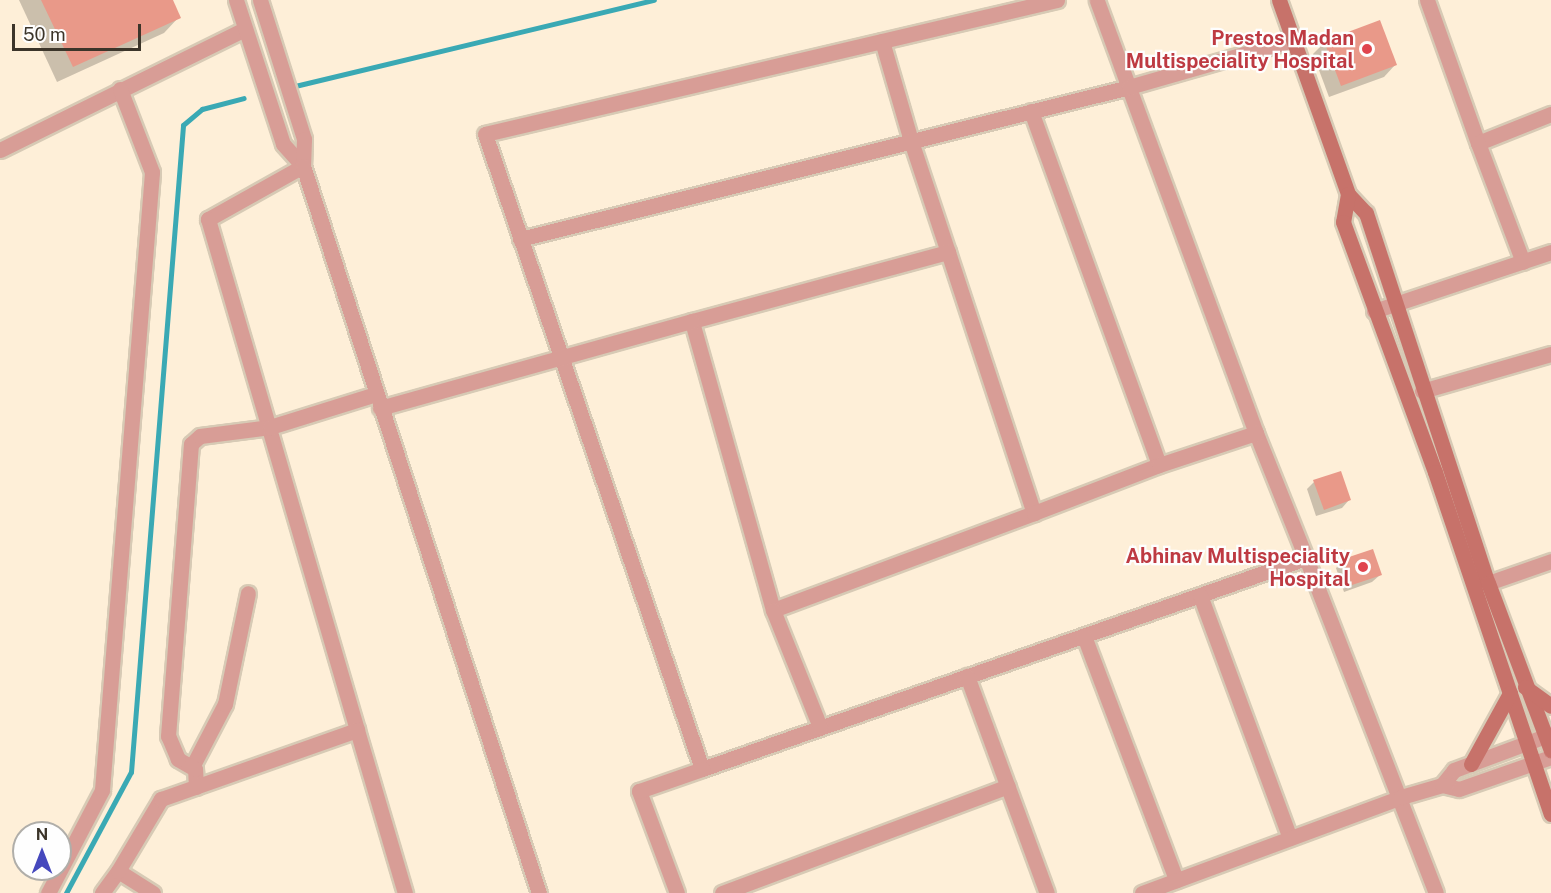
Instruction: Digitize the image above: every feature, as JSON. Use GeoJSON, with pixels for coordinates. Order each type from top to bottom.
{"type":"FeatureCollection","features":[{"type":"Feature","properties":{"kind":"main road"},"geometry":{"type":"LineString","coordinates":[[1279,0],[1348,194],[1366,213],[1422,391],[1488,584],[1525,687],[1547,735],[1551,751]]}},
{"type":"Feature","properties":{"kind":"main road"},"geometry":{"type":"LineString","coordinates":[[1348,194],[1343,222],[1435,472],[1551,814]]}},
{"type":"Feature","properties":{"kind":"main road"},"geometry":{"type":"LineString","coordinates":[[1525,687],[1551,706]]}},
{"type":"Feature","properties":{"kind":"main road"},"geometry":{"type":"LineString","coordinates":[[1472,764],[1510,693]]}},
{"type":"Feature","properties":{"kind":"street"},"geometry":{"type":"LineString","coordinates":[[236,0],[283,144],[303,166]]}},
{"type":"Feature","properties":{"kind":"street"},"geometry":{"type":"LineString","coordinates":[[260,0],[304,139],[303,166],[539,893]]}},
{"type":"Feature","properties":{"kind":"street"},"geometry":{"type":"LineString","coordinates":[[702,770],[484,134],[1057,0]]}},
{"type":"Feature","properties":{"kind":"street"},"geometry":{"type":"LineString","coordinates":[[1097,0],[1256,433],[1401,796],[1436,893]]}},
{"type":"Feature","properties":{"kind":"street"},"geometry":{"type":"LineString","coordinates":[[1427,0],[1523,262]]}},
{"type":"Feature","properties":{"kind":"street"},"geometry":{"type":"LineString","coordinates":[[0,150],[120,88],[245,28]]}},
{"type":"Feature","properties":{"kind":"street"},"geometry":{"type":"LineString","coordinates":[[520,239],[1129,87],[1293,40]]}},
{"type":"Feature","properties":{"kind":"street"},"geometry":{"type":"LineString","coordinates":[[882,41],[911,141],[1034,513]]}},
{"type":"Feature","properties":{"kind":"street"},"geometry":{"type":"LineString","coordinates":[[48,893],[102,790],[152,172],[120,88]]}},
{"type":"Feature","properties":{"kind":"street"},"geometry":{"type":"LineString","coordinates":[[1031,111],[1159,465]]}},
{"type":"Feature","properties":{"kind":"street"},"geometry":{"type":"LineString","coordinates":[[1478,143],[1551,114]]}},
{"type":"Feature","properties":{"kind":"street"},"geometry":{"type":"LineString","coordinates":[[303,166],[208,219],[405,893]]}},
{"type":"Feature","properties":{"kind":"street"},"geometry":{"type":"LineString","coordinates":[[192,767],[178,759],[168,736],[191,444],[200,436],[270,427],[561,358],[948,252]]}},
{"type":"Feature","properties":{"kind":"street"},"geometry":{"type":"LineString","coordinates":[[1374,311],[1551,252]]}},
{"type":"Feature","properties":{"kind":"street"},"geometry":{"type":"LineString","coordinates":[[692,321],[773,610],[820,727]]}},
{"type":"Feature","properties":{"kind":"street"},"geometry":{"type":"LineString","coordinates":[[1422,391],[1551,354]]}},
{"type":"Feature","properties":{"kind":"street"},"geometry":{"type":"LineString","coordinates":[[773,610],[1159,465],[1256,433]]}},
{"type":"Feature","properties":{"kind":"street"},"geometry":{"type":"LineString","coordinates":[[677,893],[639,791],[1306,558]]}},
{"type":"Feature","properties":{"kind":"street"},"geometry":{"type":"LineString","coordinates":[[1488,584],[1551,561]]}},
{"type":"Feature","properties":{"kind":"street"},"geometry":{"type":"LineString","coordinates":[[196,787],[192,767],[225,704],[248,592]]}},
{"type":"Feature","properties":{"kind":"street"},"geometry":{"type":"LineString","coordinates":[[1200,595],[1290,838]]}},
{"type":"Feature","properties":{"kind":"street"},"geometry":{"type":"LineString","coordinates":[[1084,636],[1176,880]]}},
{"type":"Feature","properties":{"kind":"street"},"geometry":{"type":"LineString","coordinates":[[968,676],[1047,893]]}},
{"type":"Feature","properties":{"kind":"street"},"geometry":{"type":"LineString","coordinates":[[102,893],[118,871],[161,799],[357,730]]}},
{"type":"Feature","properties":{"kind":"street"},"geometry":{"type":"LineString","coordinates":[[1442,784],[1454,770],[1547,735]]}},
{"type":"Feature","properties":{"kind":"street"},"geometry":{"type":"LineString","coordinates":[[1142,893],[1401,796],[1442,784],[1459,789],[1551,757]]}},
{"type":"Feature","properties":{"kind":"street"},"geometry":{"type":"LineString","coordinates":[[722,893],[1008,786]]}},
{"type":"Feature","properties":{"kind":"street"},"geometry":{"type":"LineString","coordinates":[[118,871],[153,893]]}},
{"type":"Feature","properties":{"kind":"building"},"geometry":{"type":"Polygon","coordinates":[[[41,0],[173,0],[181,18],[73,67],[41,0]]]}},
{"type":"Feature","properties":{"kind":"building"},"geometry":{"type":"Polygon","coordinates":[[[1380,20],[1397,65],[1341,86],[1324,41],[1380,20]]]}},
{"type":"Feature","properties":{"kind":"building"},"geometry":{"type":"Polygon","coordinates":[[[1341,471],[1351,500],[1324,510],[1313,480],[1341,471]]]}},
{"type":"Feature","properties":{"kind":"building"},"geometry":{"type":"Polygon","coordinates":[[[1373,549],[1382,575],[1352,585],[1343,559],[1373,549]]]}},
{"type":"Feature","properties":{"kind":"waterway"},"geometry":{"type":"LineString","coordinates":[[295,86],[654,0]]}},
{"type":"Feature","properties":{"kind":"waterway"},"geometry":{"type":"LineString","coordinates":[[66,893],[131,772],[183,125],[202,109],[244,98]]}},
{"type":"Feature","properties":{"kind":"place","name":"Prestos Madan Multispeciality Hospital"},"geometry":{"type":"Point","coordinates":[1367,49]}},
{"type":"Feature","properties":{"kind":"place","name":"Abhinav Multispeciality Hospital"},"geometry":{"type":"Point","coordinates":[1363,567]}}]}
